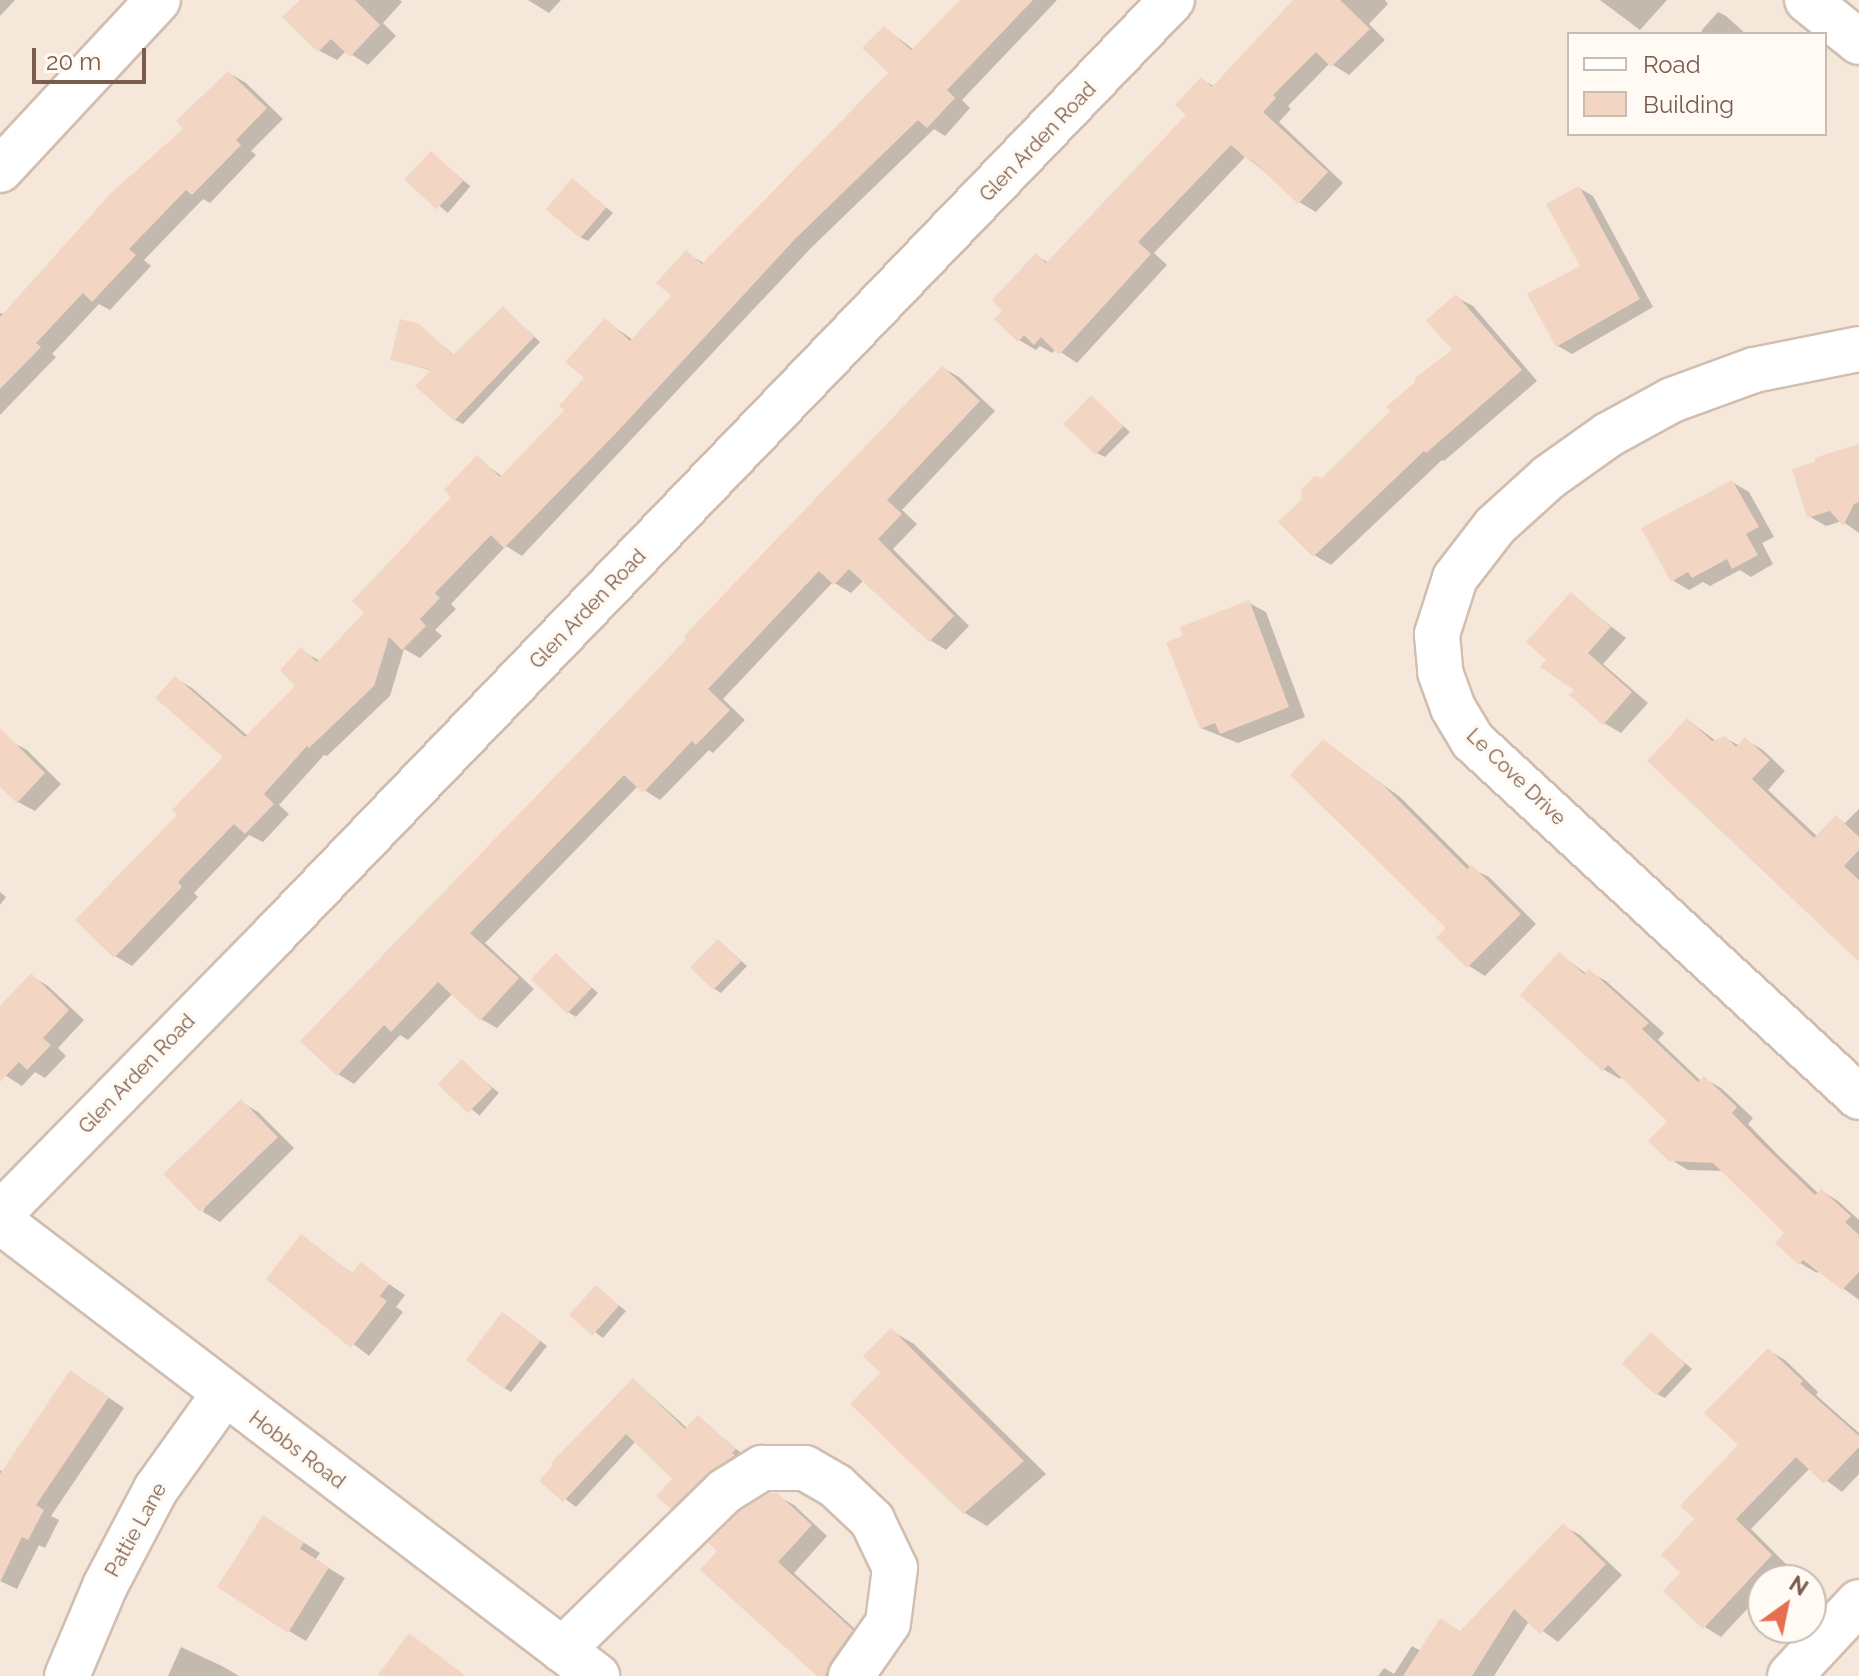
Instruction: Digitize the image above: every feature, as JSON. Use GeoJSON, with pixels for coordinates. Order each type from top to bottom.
{"type":"FeatureCollection","features":[{"type":"Feature","properties":{"kind":"street"},"geometry":{"type":"LineString","coordinates":[[0,170],[158,0]]}},
{"type":"Feature","properties":{"kind":"street","name":"Glen Arden Road"},"geometry":{"type":"LineString","coordinates":[[0,1214],[275,934],[1172,0]]}},
{"type":"Feature","properties":{"kind":"street"},"geometry":{"type":"LineString","coordinates":[[1807,0],[1859,42]]}},
{"type":"Feature","properties":{"kind":"street","name":"Le Cove Drive"},"geometry":{"type":"LineString","coordinates":[[1859,349],[1754,370],[1672,400],[1608,435],[1549,477],[1495,526],[1455,578],[1437,634],[1440,672],[1453,708],[1473,741],[1859,1097]]}},
{"type":"Feature","properties":{"kind":"street","name":"Hobbs Road"},"geometry":{"type":"LineString","coordinates":[[0,1221],[597,1676]]}},
{"type":"Feature","properties":{"kind":"street","name":"Pattie Lane"},"geometry":{"type":"LineString","coordinates":[[67,1676],[105,1586],[156,1489],[224,1394]]}},
{"type":"Feature","properties":{"kind":"street"},"geometry":{"type":"LineString","coordinates":[[562,1650],[725,1491],[762,1468],[805,1468],[836,1486],[872,1520],[895,1568],[888,1623],[851,1676]]}},
{"type":"Feature","properties":{"kind":"street"},"geometry":{"type":"LineString","coordinates":[[1797,1674],[1859,1602]]}},
{"type":"Feature","properties":{"kind":"shaded area"},"geometry":{"type":"Polygon","coordinates":[[[0,0],[1859,0],[1859,1676],[0,1676],[0,0]]]}},
{"type":"Feature","properties":{"kind":"building"},"geometry":{"type":"Polygon","coordinates":[[[300,0],[355,0],[380,25],[350,57],[331,39],[318,52],[282,17],[300,0]]]}},
{"type":"Feature","properties":{"kind":"building"},"geometry":{"type":"Polygon","coordinates":[[[960,0],[1033,0],[947,90],[955,98],[927,128],[918,120],[795,239],[619,430],[504,548],[491,535],[435,593],[440,598],[420,619],[426,626],[402,650],[389,637],[374,686],[309,748],[307,746],[264,794],[274,804],[245,834],[234,824],[178,882],[182,887],[114,958],[75,920],[177,815],[172,810],[223,757],[155,698],[175,676],[245,737],[295,686],[280,670],[301,647],[317,662],[364,613],[352,601],[451,497],[444,490],[477,455],[500,477],[564,410],[559,406],[584,378],[565,362],[605,318],[630,341],[671,296],[656,283],[686,250],[702,264],[888,73],[862,48],[884,26],[911,50],[960,0]]]}},
{"type":"Feature","properties":{"kind":"building"},"geometry":{"type":"Polygon","coordinates":[[[1293,0],[1340,0],[1370,29],[1331,67],[1316,52],[1273,95],[1276,98],[1263,112],[1328,172],[1298,204],[1252,160],[1250,162],[1231,145],[1138,242],[1151,254],[1059,355],[1041,337],[1034,345],[1024,335],[1018,342],[994,319],[1002,311],[992,300],[1036,253],[1046,263],[1186,115],[1175,105],[1201,77],[1212,87],[1293,0]]]}},
{"type":"Feature","properties":{"kind":"building"},"geometry":{"type":"Polygon","coordinates":[[[228,71],[267,108],[236,140],[241,145],[192,195],[186,190],[129,249],[136,255],[92,302],[83,293],[36,343],[41,347],[0,389],[0,317],[112,192],[183,129],[176,121],[228,71]]]}},
{"type":"Feature","properties":{"kind":"building"},"geometry":{"type":"Polygon","coordinates":[[[431,151],[463,181],[437,210],[404,180],[431,151]]]}},
{"type":"Feature","properties":{"kind":"building"},"geometry":{"type":"Polygon","coordinates":[[[572,178],[606,207],[580,238],[546,209],[572,178]]]}},
{"type":"Feature","properties":{"kind":"building"},"geometry":{"type":"Polygon","coordinates":[[[1579,186],[1640,299],[1556,347],[1527,294],[1580,266],[1546,204],[1579,186]]]}},
{"type":"Feature","properties":{"kind":"building"},"geometry":{"type":"Polygon","coordinates":[[[1456,294],[1522,370],[1426,453],[1424,451],[1313,557],[1278,522],[1301,500],[1301,490],[1314,476],[1322,478],[1390,411],[1386,407],[1414,383],[1416,377],[1452,350],[1426,320],[1456,294]]]}},
{"type":"Feature","properties":{"kind":"building"},"geometry":{"type":"Polygon","coordinates":[[[503,306],[534,337],[454,421],[415,386],[431,370],[390,360],[400,319],[419,324],[453,355],[503,306]]]}},
{"type":"Feature","properties":{"kind":"building"},"geometry":{"type":"Polygon","coordinates":[[[942,366],[980,401],[887,500],[902,514],[878,539],[954,616],[929,642],[849,569],[834,585],[819,571],[708,689],[730,710],[696,745],[692,741],[643,793],[624,775],[470,933],[519,978],[480,1021],[438,982],[391,1032],[384,1025],[337,1076],[300,1041],[621,708],[686,639],[684,636],[942,366]]]}},
{"type":"Feature","properties":{"kind":"building"},"geometry":{"type":"Polygon","coordinates":[[[1091,395],[1123,426],[1096,455],[1063,424],[1091,395]]]}},
{"type":"Feature","properties":{"kind":"building"},"geometry":{"type":"Polygon","coordinates":[[[1859,444],[1859,502],[1854,504],[1843,526],[1830,511],[1807,518],[1792,469],[1815,462],[1814,458],[1859,444]]]}},
{"type":"Feature","properties":{"kind":"building"},"geometry":{"type":"Polygon","coordinates":[[[1732,480],[1759,527],[1746,534],[1758,555],[1732,569],[1727,559],[1692,578],[1688,572],[1671,582],[1641,528],[1732,480]]]}},
{"type":"Feature","properties":{"kind":"building"},"geometry":{"type":"Polygon","coordinates":[[[1571,592],[1611,627],[1588,653],[1632,692],[1603,725],[1569,695],[1574,690],[1540,667],[1546,660],[1526,642],[1571,592]]]}},
{"type":"Feature","properties":{"kind":"building"},"geometry":{"type":"Polygon","coordinates":[[[1249,600],[1289,707],[1220,734],[1215,723],[1200,729],[1166,642],[1183,636],[1180,627],[1249,600]]]}},
{"type":"Feature","properties":{"kind":"building"},"geometry":{"type":"Polygon","coordinates":[[[1687,718],[1712,741],[1725,736],[1736,747],[1745,737],[1770,760],[1752,779],[1814,838],[1836,815],[1859,837],[1859,850],[1844,866],[1859,880],[1859,962],[1647,761],[1687,718]]]}},
{"type":"Feature","properties":{"kind":"building"},"geometry":{"type":"Polygon","coordinates":[[[0,728],[45,773],[17,803],[0,787],[0,728]]]}},
{"type":"Feature","properties":{"kind":"building"},"geometry":{"type":"Polygon","coordinates":[[[1323,739],[1383,785],[1467,869],[1472,865],[1521,914],[1467,968],[1436,938],[1446,928],[1290,775],[1323,739]]]}},
{"type":"Feature","properties":{"kind":"building"},"geometry":{"type":"Polygon","coordinates":[[[718,939],[741,961],[713,990],[690,968],[718,939]]]}},
{"type":"Feature","properties":{"kind":"building"},"geometry":{"type":"Polygon","coordinates":[[[1559,952],[1584,974],[1589,969],[1649,1023],[1642,1029],[1698,1082],[1704,1076],[1737,1107],[1732,1113],[1815,1195],[1821,1189],[1851,1216],[1845,1222],[1859,1235],[1859,1272],[1842,1290],[1803,1260],[1799,1265],[1775,1243],[1784,1233],[1713,1163],[1669,1161],[1648,1141],[1667,1121],[1608,1065],[1602,1071],[1520,995],[1559,952]]]}},
{"type":"Feature","properties":{"kind":"building"},"geometry":{"type":"Polygon","coordinates":[[[556,953],[592,988],[567,1014],[531,979],[556,953]]]}},
{"type":"Feature","properties":{"kind":"building"},"geometry":{"type":"Polygon","coordinates":[[[31,973],[69,1010],[43,1038],[51,1045],[27,1070],[19,1062],[0,1082],[0,1006],[31,973]]]}},
{"type":"Feature","properties":{"kind":"building"},"geometry":{"type":"Polygon","coordinates":[[[462,1059],[492,1088],[468,1113],[438,1084],[462,1059]]]}},
{"type":"Feature","properties":{"kind":"building"},"geometry":{"type":"Polygon","coordinates":[[[241,1099],[278,1137],[200,1212],[163,1174],[241,1099]]]}},
{"type":"Feature","properties":{"kind":"building"},"geometry":{"type":"Polygon","coordinates":[[[301,1234],[352,1273],[361,1262],[389,1284],[380,1296],[387,1301],[351,1348],[266,1279],[301,1234]]]}},
{"type":"Feature","properties":{"kind":"building"},"geometry":{"type":"Polygon","coordinates":[[[596,1285],[619,1306],[592,1335],[569,1315],[596,1285]]]}},
{"type":"Feature","properties":{"kind":"building"},"geometry":{"type":"Polygon","coordinates":[[[502,1312],[540,1341],[504,1389],[466,1360],[502,1312]]]}},
{"type":"Feature","properties":{"kind":"building"},"geometry":{"type":"Polygon","coordinates":[[[891,1328],[1024,1461],[963,1514],[850,1404],[880,1373],[863,1356],[891,1328]]]}},
{"type":"Feature","properties":{"kind":"building"},"geometry":{"type":"Polygon","coordinates":[[[1651,1332],[1685,1364],[1656,1396],[1622,1363],[1651,1332]]]}},
{"type":"Feature","properties":{"kind":"building"},"geometry":{"type":"Polygon","coordinates":[[[1768,1348],[1803,1381],[1800,1384],[1859,1436],[1859,1447],[1824,1484],[1796,1457],[1736,1519],[1772,1555],[1764,1564],[1747,1564],[1747,1582],[1703,1629],[1663,1591],[1680,1573],[1661,1555],[1694,1519],[1680,1506],[1738,1445],[1704,1413],[1768,1348]]]}},
{"type":"Feature","properties":{"kind":"building"},"geometry":{"type":"Polygon","coordinates":[[[70,1370],[109,1397],[36,1505],[44,1510],[28,1540],[22,1537],[0,1582],[0,1474],[70,1370]]]}},
{"type":"Feature","properties":{"kind":"building"},"geometry":{"type":"Polygon","coordinates":[[[633,1378],[685,1429],[698,1415],[736,1449],[732,1453],[735,1455],[708,1473],[671,1509],[656,1496],[672,1479],[626,1434],[563,1502],[539,1481],[553,1465],[551,1463],[633,1378]]]}},
{"type":"Feature","properties":{"kind":"building"},"geometry":{"type":"Polygon","coordinates":[[[769,1493],[777,1493],[812,1525],[778,1562],[853,1630],[830,1662],[825,1676],[817,1676],[700,1570],[717,1551],[708,1543],[740,1511],[769,1493]]]}},
{"type":"Feature","properties":{"kind":"building"},"geometry":{"type":"Polygon","coordinates":[[[263,1515],[304,1542],[300,1549],[329,1567],[288,1633],[217,1587],[263,1515]]]}},
{"type":"Feature","properties":{"kind":"building"},"geometry":{"type":"Polygon","coordinates":[[[1563,1523],[1606,1564],[1540,1634],[1514,1609],[1472,1676],[1403,1676],[1440,1618],[1460,1631],[1563,1523]]]}},
{"type":"Feature","properties":{"kind":"building"},"geometry":{"type":"Polygon","coordinates":[[[409,1633],[466,1676],[377,1676],[409,1633]]]}}]}
